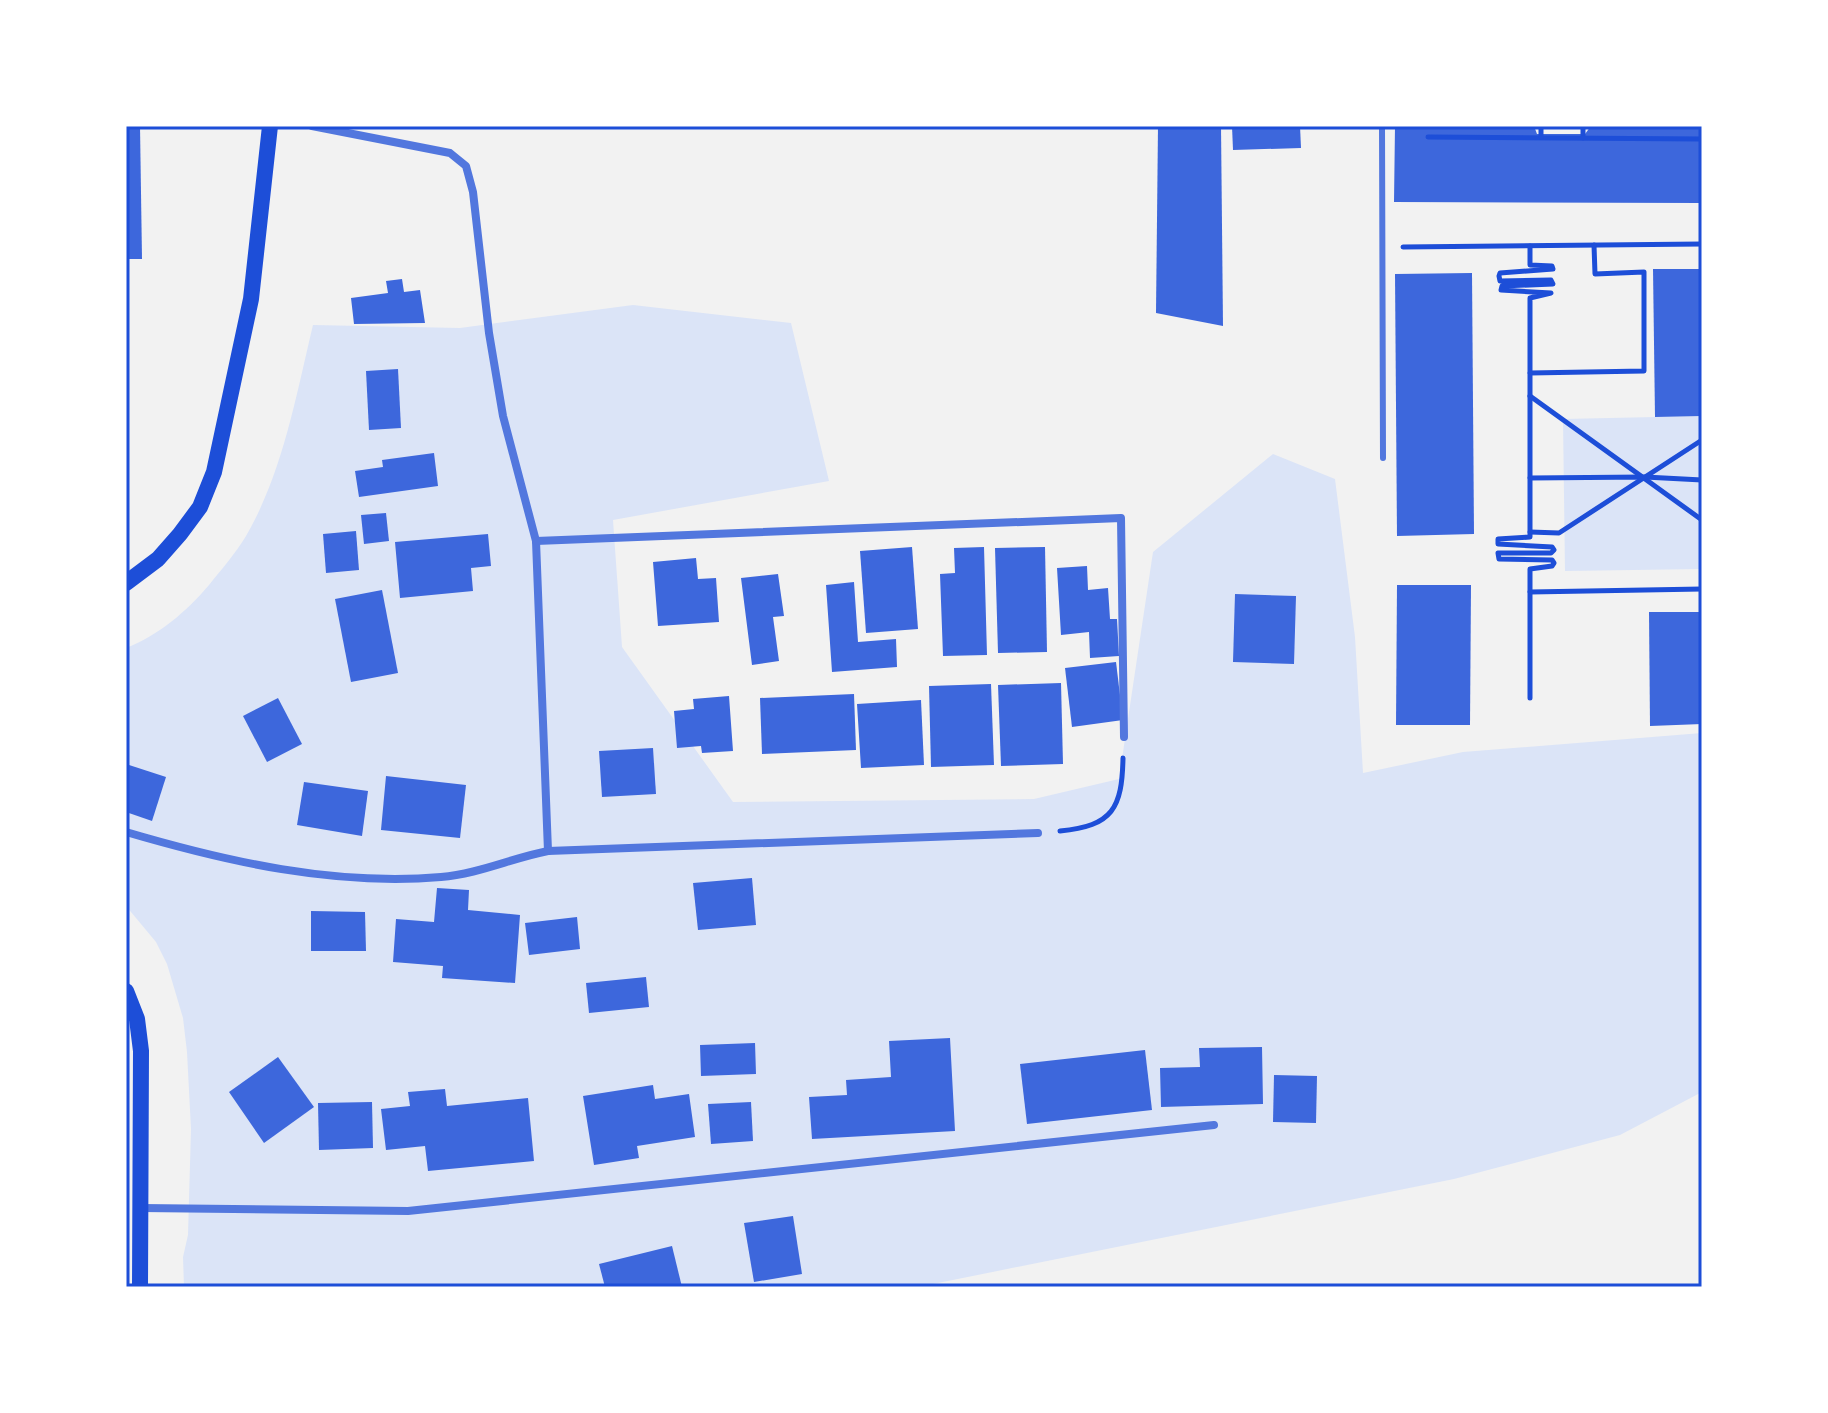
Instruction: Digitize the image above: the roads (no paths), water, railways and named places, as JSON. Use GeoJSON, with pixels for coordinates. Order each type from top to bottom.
{"type":"FeatureCollection","features":[{"type":"Feature","properties":{"kind":"main road"},"geometry":{"type":"LineString","coordinates":[[126,583],[158,559],[180,534],[200,507],[214,472],[251,299],[270,126]]}},
{"type":"Feature","properties":{"kind":"main road"},"geometry":{"type":"LineString","coordinates":[[126,991],[137,1019],[141,1051],[140,1287]]}},
{"type":"Feature","properties":{"kind":"street"},"geometry":{"type":"LineString","coordinates":[[312,126],[450,153],[466,166],[473,192],[489,333],[503,416],[536,541],[548,851]]}},
{"type":"Feature","properties":{"kind":"street"},"geometry":{"type":"LineString","coordinates":[[536,541],[1121,518],[1124,737]]}},
{"type":"Feature","properties":{"kind":"street"},"geometry":{"type":"LineString","coordinates":[[126,832],[211,857],[346,877],[442,877],[497,867],[526,855],[548,851],[1038,833]]}},
{"type":"Feature","properties":{"kind":"street"},"geometry":{"type":"LineString","coordinates":[[141,1208],[408,1211],[1214,1125]]}},
{"type":"Feature","properties":{"kind":"lane"},"geometry":{"type":"LineString","coordinates":[[1382,126],[1383,458]]}}]}
